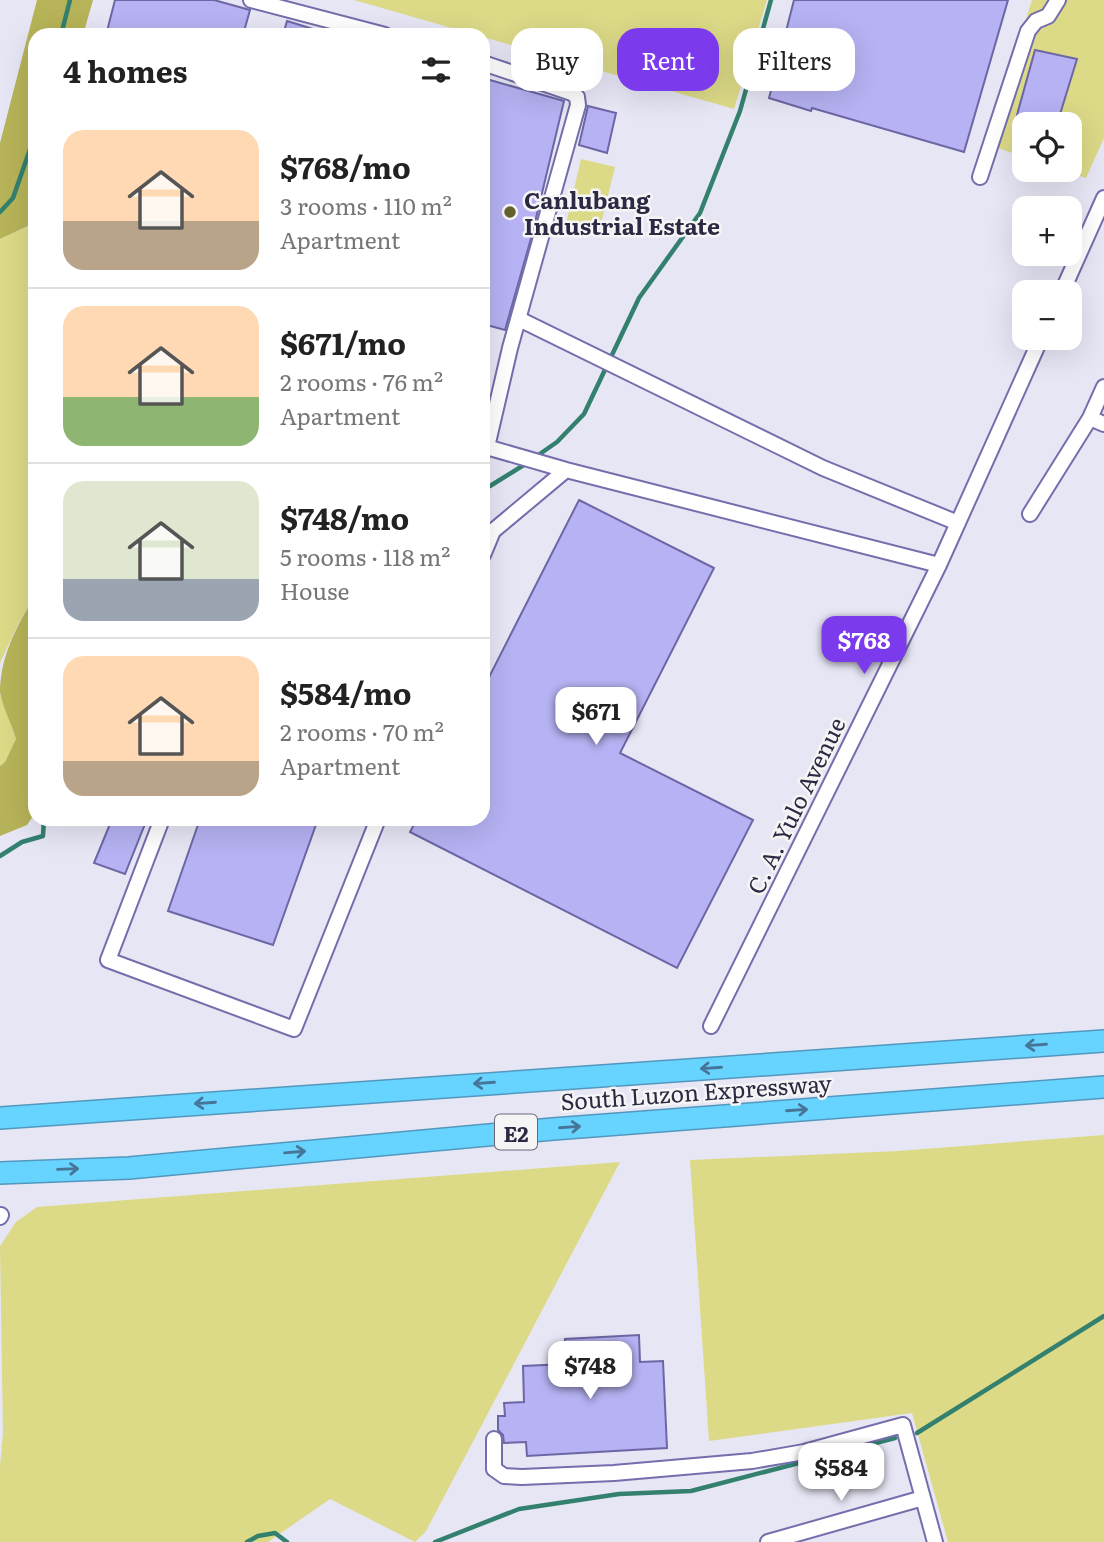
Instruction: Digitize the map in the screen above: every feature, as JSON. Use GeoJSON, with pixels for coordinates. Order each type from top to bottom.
{"type":"FeatureCollection","features":[{"type":"Feature","properties":{"kind":"highway","name":"South Luzon Expressway"},"geometry":{"type":"LineString","coordinates":[[0,1118],[1104,1041]]}},
{"type":"Feature","properties":{"kind":"highway","name":"South Luzon Expressway"},"geometry":{"type":"LineString","coordinates":[[0,1173],[129,1168],[553,1129],[1104,1087]]}},
{"type":"Feature","properties":{"kind":"street"},"geometry":{"type":"LineString","coordinates":[[251,0],[358,28]]}},
{"type":"Feature","properties":{"kind":"street"},"geometry":{"type":"LineString","coordinates":[[980,177],[1028,31],[1036,21],[1048,16],[1058,0]]}},
{"type":"Feature","properties":{"kind":"street"},"geometry":{"type":"LineString","coordinates":[[490,65],[572,93],[578,102],[490,427]]}},
{"type":"Feature","properties":{"kind":"street"},"geometry":{"type":"LineString","coordinates":[[1067,280],[1104,198]]}},
{"type":"Feature","properties":{"kind":"street"},"geometry":{"type":"LineString","coordinates":[[519,319],[823,468],[958,523]]}},
{"type":"Feature","properties":{"kind":"street","name":"C. A. Yulo Avenue"},"geometry":{"type":"LineString","coordinates":[[711,1026],[939,565],[1036,350]]}},
{"type":"Feature","properties":{"kind":"street"},"geometry":{"type":"LineString","coordinates":[[1030,514],[1097,421],[1104,387]]}},
{"type":"Feature","properties":{"kind":"street"},"geometry":{"type":"LineString","coordinates":[[490,447],[566,470],[939,565]]}},
{"type":"Feature","properties":{"kind":"street"},"geometry":{"type":"LineString","coordinates":[[490,529],[566,470]]}},
{"type":"Feature","properties":{"kind":"street"},"geometry":{"type":"LineString","coordinates":[[159,826],[108,960],[294,1029],[375,826]]}},
{"type":"Feature","properties":{"kind":"street"},"geometry":{"type":"LineString","coordinates":[[494,1439],[494,1469],[504,1476],[522,1477],[625,1472],[752,1461],[804,1452],[903,1425],[935,1542]]}},
{"type":"Feature","properties":{"kind":"street"},"geometry":{"type":"LineString","coordinates":[[768,1542],[923,1498]]}},
{"type":"Feature","properties":{"kind":"shaded area"},"geometry":{"type":"Polygon","coordinates":[[[37,0],[93,0],[85,28],[30,28],[37,0]]]}},
{"type":"Feature","properties":{"kind":"shaded area"},"geometry":{"type":"Polygon","coordinates":[[[354,0],[767,0],[759,28],[733,28],[733,91],[739,91],[734,109],[671,91],[719,91],[719,28],[617,28],[617,75],[603,71],[603,28],[511,28],[511,45],[490,39],[490,28],[452,28],[354,0]]]}},
{"type":"Feature","properties":{"kind":"shaded area"},"geometry":{"type":"Polygon","coordinates":[[[1032,0],[1104,0],[1104,138],[1086,178],[1082,177],[1082,112],[1012,112],[1012,153],[986,144],[1032,0]]]}},
{"type":"Feature","properties":{"kind":"shaded area"},"geometry":{"type":"Polygon","coordinates":[[[28,35],[28,226],[0,239],[0,143],[28,35]]]}},
{"type":"Feature","properties":{"kind":"shaded area"},"geometry":{"type":"Polygon","coordinates":[[[581,159],[615,167],[599,232],[566,224],[581,159]]]}},
{"type":"Feature","properties":{"kind":"shaded area"},"geometry":{"type":"Polygon","coordinates":[[[28,226],[28,608],[0,663],[0,239],[28,226]]]}},
{"type":"Feature","properties":{"kind":"shaded area"},"geometry":{"type":"Polygon","coordinates":[[[28,608],[28,824],[0,836],[0,766],[5,762],[16,739],[1,697],[1,679],[6,654],[28,608]]]}},
{"type":"Feature","properties":{"kind":"shaded area"},"geometry":{"type":"Polygon","coordinates":[[[0,694],[16,739],[5,762],[0,766],[0,694]]]}},
{"type":"Feature","properties":{"kind":"shaded area"},"geometry":{"type":"Polygon","coordinates":[[[1104,1135],[1104,1542],[948,1542],[912,1413],[709,1441],[690,1160],[898,1151],[1104,1135]]]}},
{"type":"Feature","properties":{"kind":"shaded area"},"geometry":{"type":"Polygon","coordinates":[[[620,1162],[426,1531],[415,1542],[330,1499],[268,1542],[0,1542],[0,1466],[3,1434],[0,1246],[16,1222],[37,1207],[620,1162]]]}},
{"type":"Feature","properties":{"kind":"building"},"geometry":{"type":"Polygon","coordinates":[[[115,0],[214,0],[250,10],[245,28],[108,28],[115,0]]]}},
{"type":"Feature","properties":{"kind":"building"},"geometry":{"type":"Polygon","coordinates":[[[794,0],[1008,0],[964,152],[769,98],[771,91],[855,91],[855,28],[787,28],[794,0]]]}},
{"type":"Feature","properties":{"kind":"building"},"geometry":{"type":"Polygon","coordinates":[[[287,21],[310,28],[285,28],[287,21]]]}},
{"type":"Feature","properties":{"kind":"building"},"geometry":{"type":"Polygon","coordinates":[[[1035,50],[1077,59],[1061,112],[1018,112],[1035,50]]]}},
{"type":"Feature","properties":{"kind":"building","name":"Canlubang Industrial Estate"},"geometry":{"type":"Polygon","coordinates":[[[490,80],[511,86],[511,91],[529,91],[564,101],[532,235],[505,330],[490,326],[490,80]]]}},
{"type":"Feature","properties":{"kind":"building"},"geometry":{"type":"Polygon","coordinates":[[[588,106],[616,113],[607,153],[579,145],[588,106]]]}},
{"type":"Feature","properties":{"kind":"building"},"geometry":{"type":"Polygon","coordinates":[[[579,500],[714,568],[620,753],[753,820],[677,968],[410,832],[413,826],[490,826],[490,675],[579,500]]]}},
{"type":"Feature","properties":{"kind":"building"},"geometry":{"type":"Polygon","coordinates":[[[109,826],[144,826],[125,874],[94,863],[109,826]]]}},
{"type":"Feature","properties":{"kind":"building"},"geometry":{"type":"Polygon","coordinates":[[[198,826],[316,826],[273,945],[168,911],[198,826]]]}},
{"type":"Feature","properties":{"kind":"building"},"geometry":{"type":"Polygon","coordinates":[[[639,1335],[640,1362],[663,1361],[667,1448],[527,1456],[526,1442],[504,1443],[503,1435],[498,1430],[498,1416],[505,1416],[504,1403],[524,1402],[523,1366],[566,1364],[565,1339],[639,1335]]]}},
{"type":"Feature","properties":{"kind":"waterway"},"geometry":{"type":"LineString","coordinates":[[63,28],[70,0]]}},
{"type":"Feature","properties":{"kind":"waterway"},"geometry":{"type":"LineString","coordinates":[[534,458],[557,442],[584,414],[639,298],[700,213],[740,111],[771,0]]}},
{"type":"Feature","properties":{"kind":"waterway"},"geometry":{"type":"LineString","coordinates":[[0,212],[13,198],[28,155]]}},
{"type":"Feature","properties":{"kind":"waterway"},"geometry":{"type":"LineString","coordinates":[[490,486],[527,463]]}},
{"type":"Feature","properties":{"kind":"waterway"},"geometry":{"type":"LineString","coordinates":[[0,856],[22,842],[43,836],[44,826]]}},
{"type":"Feature","properties":{"kind":"waterway"},"geometry":{"type":"LineString","coordinates":[[917,1433],[1104,1316]]}},
{"type":"Feature","properties":{"kind":"waterway"},"geometry":{"type":"LineString","coordinates":[[435,1542],[519,1509],[619,1494],[691,1491],[895,1438]]}},
{"type":"Feature","properties":{"kind":"waterway"},"geometry":{"type":"LineString","coordinates":[[247,1542],[258,1536],[275,1533],[287,1542]]}},
{"type":"Feature","properties":{"kind":"place","name":"Canlubang Industrial Estate"},"geometry":{"type":"Point","coordinates":[510,212]}}]}
